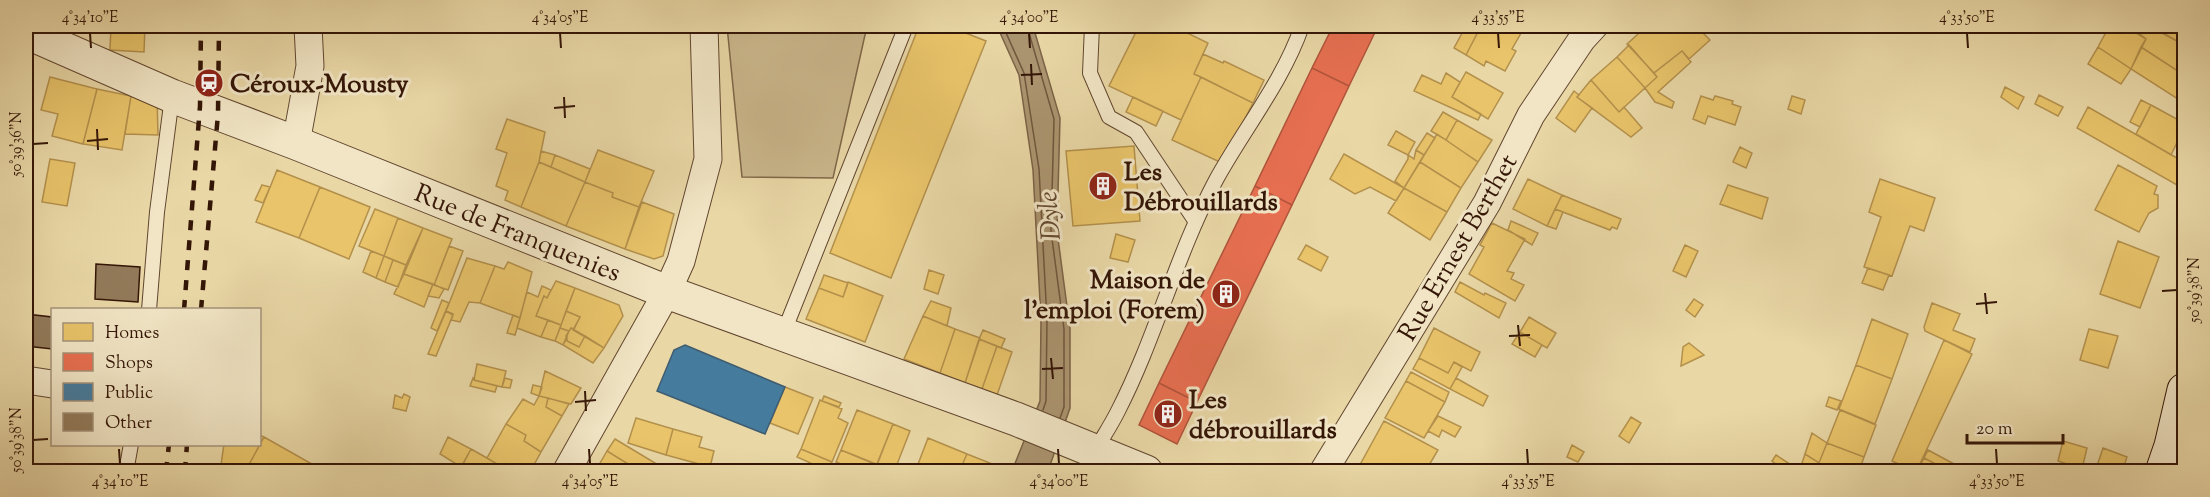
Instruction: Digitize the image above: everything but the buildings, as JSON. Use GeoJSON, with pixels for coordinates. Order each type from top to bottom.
{"type":"FeatureCollection","features":[{"type":"Feature","properties":{"kind":"street"},"geometry":{"type":"LineString","coordinates":[[296,143],[310,66],[308,26]]}},
{"type":"Feature","properties":{"kind":"street"},"geometry":{"type":"LineString","coordinates":[[566,471],[667,292],[681,261],[708,159],[704,26]]}},
{"type":"Feature","properties":{"kind":"street","name":"Rue Ernest Berthet"},"geometry":{"type":"LineString","coordinates":[[1323,471],[1486,203],[1531,115],[1582,39],[1594,26]]}},
{"type":"Feature","properties":{"kind":"street","name":"Rue de Franquenies"},"geometry":{"type":"LineString","coordinates":[[31,31],[172,96],[296,143],[667,292],[1016,419],[1085,447],[1131,469]]}},
{"type":"Feature","properties":{"kind":"street"},"geometry":{"type":"LineString","coordinates":[[26,380],[51,384]]}},
{"type":"Feature","properties":{"kind":"street"},"geometry":{"type":"LineString","coordinates":[[2162,471],[2171,446],[2184,390]]}},
{"type":"Feature","properties":{"kind":"lane"},"geometry":{"type":"LineString","coordinates":[[783,334],[906,26]]}},
{"type":"Feature","properties":{"kind":"lane"},"geometry":{"type":"LineString","coordinates":[[1092,26],[1089,73],[1109,117],[1136,132],[1196,222]]}},
{"type":"Feature","properties":{"kind":"lane"},"geometry":{"type":"LineString","coordinates":[[1085,447],[1119,410],[1180,256],[1196,222],[1216,181],[1293,52],[1302,26]]}},
{"type":"Feature","properties":{"kind":"lane"},"geometry":{"type":"LineString","coordinates":[[148,308],[157,212],[172,96]]}},
{"type":"Feature","properties":{"kind":"lane"},"geometry":{"type":"LineString","coordinates":[[126,471],[131,446]]}},
{"type":"Feature","properties":{"kind":"shaded area"},"geometry":{"type":"Polygon","coordinates":[[[727,26],[867,26],[833,178],[742,177],[727,26]]]}},
{"type":"Feature","properties":{"kind":"water","name":"Dyle"},"geometry":{"type":"Polygon","coordinates":[[[997,26],[1033,26],[1060,118],[1057,231],[1070,329],[1070,408],[1048,471],[1012,471],[1040,401],[1041,320],[1033,170],[1019,75],[997,26]]]}},
{"type":"Feature","properties":{"kind":"railway"},"geometry":{"type":"LineString","coordinates":[[184,308],[200,106],[201,26]]}},
{"type":"Feature","properties":{"kind":"railway"},"geometry":{"type":"LineString","coordinates":[[201,308],[218,114],[219,26]]}},
{"type":"Feature","properties":{"kind":"railway"},"geometry":{"type":"LineString","coordinates":[[166,472],[169,446]]}},
{"type":"Feature","properties":{"kind":"railway"},"geometry":{"type":"LineString","coordinates":[[185,472],[187,446]]}},
{"type":"Feature","properties":{"kind":"place","name":"Céroux-Mousty"},"geometry":{"type":"Point","coordinates":[209,83]}},
{"type":"Feature","properties":{"kind":"place","name":"Les Débrouillards"},"geometry":{"type":"Point","coordinates":[1103,186]}},
{"type":"Feature","properties":{"kind":"place","name":"Maison de l'emploi (Forem)"},"geometry":{"type":"Point","coordinates":[1226,294]}},
{"type":"Feature","properties":{"kind":"place","name":"Les débrouillards"},"geometry":{"type":"Point","coordinates":[1168,414]}}]}
